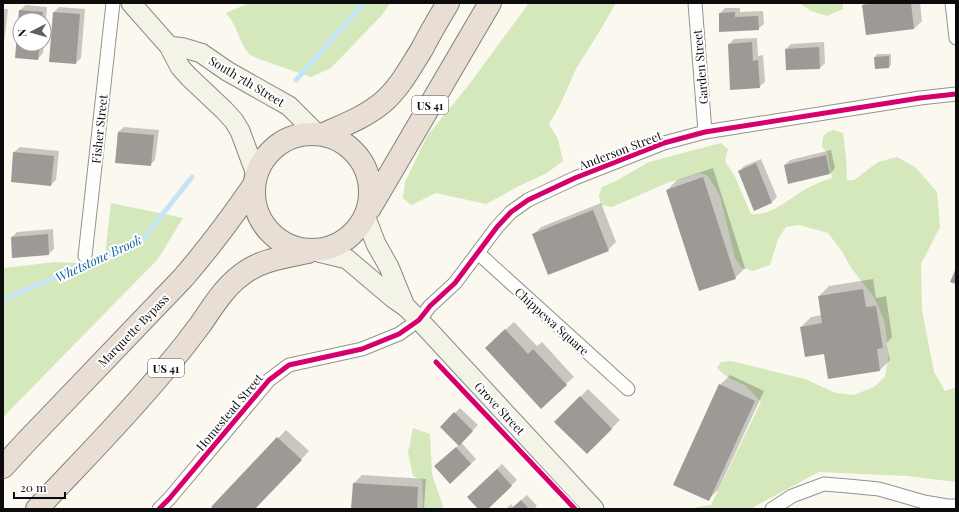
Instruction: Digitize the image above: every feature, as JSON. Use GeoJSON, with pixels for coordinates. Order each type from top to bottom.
{"type":"FeatureCollection","features":[{"type":"Feature","properties":{"kind":"highway","name":"US 41"},"geometry":{"type":"LineString","coordinates":[[255,179],[266,158],[276,146],[289,138],[301,133],[320,133],[351,122],[383,103],[407,74],[448,3]]}},
{"type":"Feature","properties":{"kind":"highway","name":"US 41"},"geometry":{"type":"LineString","coordinates":[[37,509],[160,376],[216,301],[230,284],[239,276],[259,264],[284,256],[335,247],[348,241],[359,228],[368,213],[490,3]]}},
{"type":"Feature","properties":{"kind":"highway"},"geometry":{"type":"LineString","coordinates":[[320,133],[350,149],[360,160],[370,189],[368,213]]}},
{"type":"Feature","properties":{"kind":"highway"},"geometry":{"type":"LineString","coordinates":[[255,179],[256,203],[260,217],[267,230],[279,241],[291,247],[313,252]]}},
{"type":"Feature","properties":{"kind":"highway","name":"Marquette Bypass"},"geometry":{"type":"LineString","coordinates":[[3,467],[183,278],[231,218],[255,179]]}},
{"type":"Feature","properties":{"kind":"main road"},"geometry":{"type":"LineString","coordinates":[[131,3],[169,46],[180,67],[189,78],[234,121],[240,131],[255,179]]}},
{"type":"Feature","properties":{"kind":"main road","name":"South 7th Street"},"geometry":{"type":"LineString","coordinates":[[169,46],[184,48],[201,53],[227,71],[289,106],[320,133]]}},
{"type":"Feature","properties":{"kind":"main road","name":"Grove Street"},"geometry":{"type":"LineString","coordinates":[[368,213],[376,244],[412,313]]}},
{"type":"Feature","properties":{"kind":"main road","name":"Grove Street"},"geometry":{"type":"LineString","coordinates":[[313,252],[347,259],[412,313],[594,509]]}},
{"type":"Feature","properties":{"kind":"street","name":"Fisher Street"},"geometry":{"type":"LineString","coordinates":[[84,256],[113,3]]}},
{"type":"Feature","properties":{"kind":"street","name":"Garden Street"},"geometry":{"type":"LineString","coordinates":[[695,3],[705,132]]}},
{"type":"Feature","properties":{"kind":"street"},"geometry":{"type":"LineString","coordinates":[[952,3],[956,38]]}},
{"type":"Feature","properties":{"kind":"street","name":"Anderson Street"},"geometry":{"type":"LineString","coordinates":[[412,313],[430,306],[455,283],[497,227],[511,212],[528,200],[575,178],[664,143],[705,132],[920,98],[956,94]]}},
{"type":"Feature","properties":{"kind":"street","name":"Chippewa Square"},"geometry":{"type":"LineString","coordinates":[[478,253],[628,389]]}},
{"type":"Feature","properties":{"kind":"street","name":"Homestead Street"},"geometry":{"type":"LineString","coordinates":[[160,509],[269,380],[289,365],[362,349],[394,337],[399,334],[412,313]]}},
{"type":"Feature","properties":{"kind":"street"},"geometry":{"type":"LineString","coordinates":[[772,509],[792,496],[824,484],[878,490],[924,502],[956,506]]}},
{"type":"Feature","properties":{"kind":"green space"},"geometry":{"type":"Polygon","coordinates":[[[249,3],[390,3],[382,15],[331,68],[311,77],[249,54],[233,23],[226,13],[249,3]]]}},
{"type":"Feature","properties":{"kind":"green space"},"geometry":{"type":"Polygon","coordinates":[[[529,3],[616,3],[576,69],[560,105],[549,124],[558,139],[563,161],[547,173],[486,204],[436,193],[411,205],[403,198],[405,182],[427,136],[468,86],[529,3]]]}},
{"type":"Feature","properties":{"kind":"green space"},"geometry":{"type":"Polygon","coordinates":[[[799,3],[843,3],[843,9],[827,16],[811,11],[799,3]]]}},
{"type":"Feature","properties":{"kind":"green space"},"geometry":{"type":"Polygon","coordinates":[[[833,130],[843,133],[847,180],[854,180],[878,162],[897,157],[915,167],[937,192],[940,227],[921,264],[922,310],[934,372],[945,391],[956,387],[956,482],[907,476],[819,472],[750,509],[693,509],[711,505],[761,402],[746,386],[726,376],[717,368],[721,362],[731,361],[805,379],[836,393],[854,395],[874,387],[885,377],[889,354],[884,320],[874,297],[852,269],[841,250],[828,233],[799,225],[786,227],[778,239],[770,265],[753,271],[742,268],[735,258],[720,196],[708,176],[701,173],[667,183],[612,207],[601,205],[599,196],[602,187],[616,181],[649,162],[721,143],[728,149],[725,161],[735,177],[751,214],[759,214],[773,210],[807,188],[832,178],[827,152],[822,147],[824,136],[833,130]]]}},
{"type":"Feature","properties":{"kind":"green space"},"geometry":{"type":"Polygon","coordinates":[[[111,203],[183,218],[158,259],[3,418],[3,268],[56,262],[104,264],[111,203]]]}},
{"type":"Feature","properties":{"kind":"green space"},"geometry":{"type":"Polygon","coordinates":[[[413,428],[430,434],[432,474],[444,509],[423,509],[422,480],[413,476],[408,453],[413,428]]]}},
{"type":"Feature","properties":{"kind":"building"},"geometry":{"type":"Polygon","coordinates":[[[880,3],[911,3],[914,29],[866,35],[862,5],[880,3]]]}},
{"type":"Feature","properties":{"kind":"building"},"geometry":{"type":"Polygon","coordinates":[[[19,10],[43,12],[19,12],[19,10]]]}},
{"type":"Feature","properties":{"kind":"building"},"geometry":{"type":"Polygon","coordinates":[[[53,12],[80,14],[76,64],[49,62],[50,52],[52,52],[53,12]]]}},
{"type":"Feature","properties":{"kind":"building"},"geometry":{"type":"Polygon","coordinates":[[[735,12],[735,17],[758,16],[759,30],[719,32],[719,13],[735,12]]]}},
{"type":"Feature","properties":{"kind":"building"},"geometry":{"type":"Polygon","coordinates":[[[752,42],[753,61],[758,60],[760,88],[730,90],[728,44],[752,42]]]}},
{"type":"Feature","properties":{"kind":"building"},"geometry":{"type":"Polygon","coordinates":[[[819,47],[820,69],[786,70],[785,49],[819,47]]]}},
{"type":"Feature","properties":{"kind":"building"},"geometry":{"type":"Polygon","coordinates":[[[16,52],[39,52],[38,60],[15,58],[16,52]]]}},
{"type":"Feature","properties":{"kind":"building"},"geometry":{"type":"Polygon","coordinates":[[[889,56],[889,68],[875,69],[874,57],[889,56]]]}},
{"type":"Feature","properties":{"kind":"building"},"geometry":{"type":"Polygon","coordinates":[[[118,132],[154,135],[151,166],[115,163],[118,132]]]}},
{"type":"Feature","properties":{"kind":"building"},"geometry":{"type":"Polygon","coordinates":[[[13,152],[54,156],[51,186],[11,182],[13,152]]]}},
{"type":"Feature","properties":{"kind":"building"},"geometry":{"type":"Polygon","coordinates":[[[826,155],[830,174],[788,184],[784,165],[826,155]]]}},
{"type":"Feature","properties":{"kind":"building"},"geometry":{"type":"Polygon","coordinates":[[[756,163],[772,203],[754,211],[738,171],[756,163]]]}},
{"type":"Feature","properties":{"kind":"building"},"geometry":{"type":"Polygon","coordinates":[[[703,177],[736,279],[699,291],[666,190],[703,177]]]}},
{"type":"Feature","properties":{"kind":"building"},"geometry":{"type":"Polygon","coordinates":[[[593,210],[609,251],[548,275],[532,234],[593,210]]]}},
{"type":"Feature","properties":{"kind":"building"},"geometry":{"type":"Polygon","coordinates":[[[48,234],[49,255],[12,258],[11,237],[48,234]]]}},
{"type":"Feature","properties":{"kind":"building"},"geometry":{"type":"Polygon","coordinates":[[[956,268],[956,284],[950,282],[956,268]]]}},
{"type":"Feature","properties":{"kind":"building"},"geometry":{"type":"Polygon","coordinates":[[[863,289],[866,307],[876,306],[883,348],[877,349],[880,371],[828,379],[824,354],[805,357],[800,327],[822,323],[818,296],[863,289]]]}},
{"type":"Feature","properties":{"kind":"building"},"geometry":{"type":"Polygon","coordinates":[[[505,329],[528,354],[533,349],[567,385],[541,409],[485,348],[505,329]]]}},
{"type":"Feature","properties":{"kind":"building"},"geometry":{"type":"Polygon","coordinates":[[[719,384],[755,401],[709,501],[673,485],[719,384]]]}},
{"type":"Feature","properties":{"kind":"building"},"geometry":{"type":"Polygon","coordinates":[[[580,396],[612,429],[587,454],[554,422],[580,396]]]}},
{"type":"Feature","properties":{"kind":"building"},"geometry":{"type":"Polygon","coordinates":[[[454,412],[473,431],[459,446],[440,427],[454,412]]]}},
{"type":"Feature","properties":{"kind":"building"},"geometry":{"type":"Polygon","coordinates":[[[277,437],[302,460],[255,509],[214,509],[211,507],[277,437]]]}},
{"type":"Feature","properties":{"kind":"building"},"geometry":{"type":"Polygon","coordinates":[[[456,447],[471,464],[450,484],[434,466],[456,447]]]}},
{"type":"Feature","properties":{"kind":"building"},"geometry":{"type":"Polygon","coordinates":[[[497,469],[512,486],[488,509],[478,509],[467,497],[497,469]]]}},
{"type":"Feature","properties":{"kind":"building"},"geometry":{"type":"Polygon","coordinates":[[[353,483],[418,487],[417,509],[351,509],[353,483]]]}},
{"type":"Feature","properties":{"kind":"building"},"geometry":{"type":"Polygon","coordinates":[[[521,500],[529,509],[511,509],[521,500]]]}},
{"type":"Feature","properties":{"kind":"waterway","name":"Whetstone Brook"},"geometry":{"type":"LineString","coordinates":[[296,80],[364,3]]}},
{"type":"Feature","properties":{"kind":"waterway","name":"Whetstone Brook"},"geometry":{"type":"LineString","coordinates":[[3,300],[143,239],[192,177]]}},
{"type":"Feature","properties":{"kind":"cycle path"},"geometry":{"type":"LineString","coordinates":[[159,509],[269,380],[289,365],[362,349],[399,334],[419,320],[430,306],[455,283],[497,227],[511,212],[528,200],[575,178],[664,143],[705,132],[920,98],[956,94]]}},
{"type":"Feature","properties":{"kind":"cycle path"},"geometry":{"type":"LineString","coordinates":[[436,362],[575,509]]}}]}
